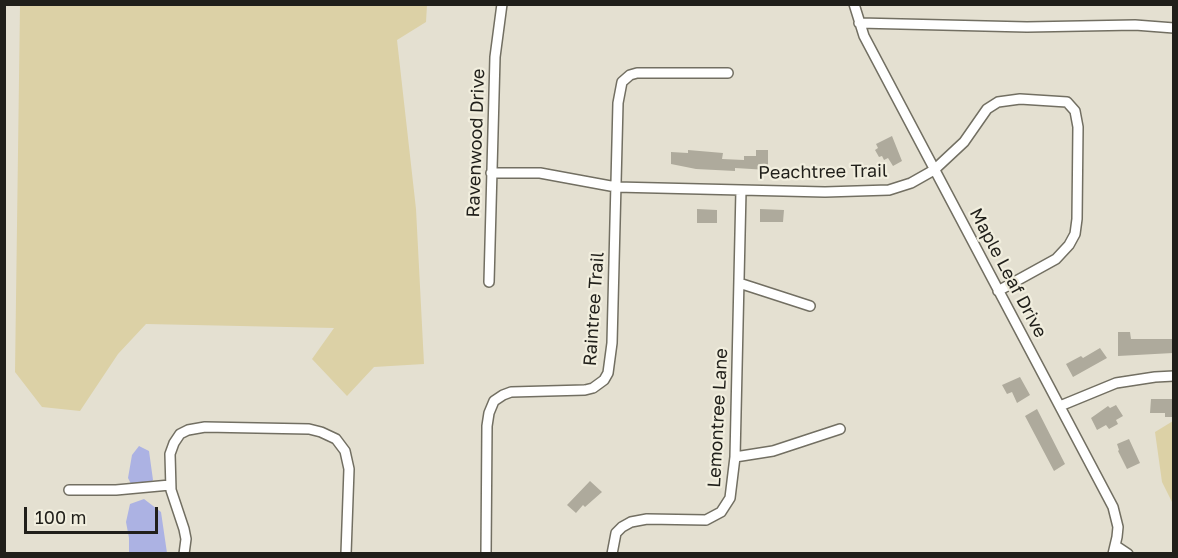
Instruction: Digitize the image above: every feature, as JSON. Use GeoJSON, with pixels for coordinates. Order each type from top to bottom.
{"type":"FeatureCollection","features":[{"type":"Feature","properties":{"kind":"street","name":"Ravenwood Drive"},"geometry":{"type":"LineString","coordinates":[[489,282],[495,57],[502,4]]}},
{"type":"Feature","properties":{"kind":"street","name":"Maple Leaf Drive"},"geometry":{"type":"LineString","coordinates":[[854,4],[859,23],[934,170],[1113,507],[1118,527],[1114,550],[1128,554]]}},
{"type":"Feature","properties":{"kind":"street"},"geometry":{"type":"LineString","coordinates":[[859,23],[983,26],[1124,25],[1173,28]]}},
{"type":"Feature","properties":{"kind":"street","name":"Raintree Trail"},"geometry":{"type":"LineString","coordinates":[[486,554],[487,426],[494,401],[499,396],[511,392],[585,390],[599,385],[608,373],[612,343],[618,103],[619,89],[625,77],[637,74],[728,74]]}},
{"type":"Feature","properties":{"kind":"street","name":"Peachtree Trail"},"geometry":{"type":"LineString","coordinates":[[491,173],[540,173],[616,187],[871,192],[889,190],[911,183],[934,170],[964,142],[987,110],[998,102],[1020,99],[1067,102],[1075,111],[1078,127],[1077,219],[1072,240],[1056,259],[998,291]]}},
{"type":"Feature","properties":{"kind":"street","name":"Lemontree Lane"},"geometry":{"type":"LineString","coordinates":[[612,554],[616,533],[631,522],[647,519],[700,520],[711,518],[721,512],[730,498],[735,457],[741,189]]}},
{"type":"Feature","properties":{"kind":"street"},"geometry":{"type":"LineString","coordinates":[[739,283],[810,306]]}},
{"type":"Feature","properties":{"kind":"street"},"geometry":{"type":"LineString","coordinates":[[1060,405],[1116,383],[1173,376]]}},
{"type":"Feature","properties":{"kind":"street"},"geometry":{"type":"LineString","coordinates":[[184,554],[186,539],[174,504],[169,464],[174,443],[180,434],[205,427],[284,427],[321,432],[329,435],[341,445],[348,459],[346,554]]}},
{"type":"Feature","properties":{"kind":"street"},"geometry":{"type":"LineString","coordinates":[[735,457],[773,451],[840,429]]}},
{"type":"Feature","properties":{"kind":"street"},"geometry":{"type":"LineString","coordinates":[[69,490],[116,490],[170,485]]}},
{"type":"Feature","properties":{"kind":"shaded area"},"geometry":{"type":"Polygon","coordinates":[[[20,5],[427,5],[426,22],[397,40],[416,209],[424,364],[374,367],[347,396],[312,359],[334,328],[146,324],[118,354],[80,411],[42,407],[15,372],[20,5]]]}},
{"type":"Feature","properties":{"kind":"shaded area"},"geometry":{"type":"Polygon","coordinates":[[[1173,421],[1173,504],[1162,482],[1155,432],[1173,421]]]}},
{"type":"Feature","properties":{"kind":"water"},"geometry":{"type":"Polygon","coordinates":[[[139,446],[149,451],[153,480],[150,483],[131,484],[128,478],[132,455],[139,446]]]}},
{"type":"Feature","properties":{"kind":"water"},"geometry":{"type":"Polygon","coordinates":[[[144,499],[161,512],[167,553],[129,553],[126,522],[130,504],[144,499]]]}},
{"type":"Feature","properties":{"kind":"building"},"geometry":{"type":"Polygon","coordinates":[[[892,136],[902,161],[893,166],[888,158],[884,160],[882,156],[879,157],[875,150],[878,148],[876,144],[892,136]]]}},
{"type":"Feature","properties":{"kind":"building"},"geometry":{"type":"Polygon","coordinates":[[[688,150],[723,153],[722,159],[744,160],[744,156],[756,156],[756,150],[768,150],[768,170],[696,169],[671,164],[671,152],[688,153],[688,150]]]}},
{"type":"Feature","properties":{"kind":"building"},"geometry":{"type":"Polygon","coordinates":[[[697,209],[717,210],[717,223],[697,223],[697,209]]]}},
{"type":"Feature","properties":{"kind":"building"},"geometry":{"type":"Polygon","coordinates":[[[760,209],[784,210],[783,222],[760,222],[760,209]]]}},
{"type":"Feature","properties":{"kind":"building"},"geometry":{"type":"Polygon","coordinates":[[[1118,332],[1130,332],[1131,339],[1173,339],[1173,353],[1118,356],[1118,332]]]}},
{"type":"Feature","properties":{"kind":"building"},"geometry":{"type":"Polygon","coordinates":[[[1100,348],[1107,358],[1073,377],[1066,364],[1081,356],[1083,358],[1100,348]]]}},
{"type":"Feature","properties":{"kind":"building"},"geometry":{"type":"Polygon","coordinates":[[[1020,377],[1030,395],[1017,403],[1012,392],[1007,394],[1002,385],[1020,377]]]}},
{"type":"Feature","properties":{"kind":"building"},"geometry":{"type":"Polygon","coordinates":[[[1151,399],[1173,399],[1173,417],[1165,417],[1165,413],[1150,413],[1151,399]]]}},
{"type":"Feature","properties":{"kind":"building"},"geometry":{"type":"Polygon","coordinates":[[[1116,405],[1123,416],[1116,420],[1118,424],[1109,429],[1106,425],[1097,430],[1091,418],[1108,406],[1110,408],[1116,405]]]}},
{"type":"Feature","properties":{"kind":"building"},"geometry":{"type":"Polygon","coordinates":[[[1037,409],[1065,464],[1054,471],[1025,416],[1037,409]]]}},
{"type":"Feature","properties":{"kind":"building"},"geometry":{"type":"Polygon","coordinates":[[[1129,439],[1140,463],[1127,469],[1117,444],[1129,439]]]}},
{"type":"Feature","properties":{"kind":"building"},"geometry":{"type":"Polygon","coordinates":[[[590,481],[602,492],[585,507],[583,505],[576,513],[567,505],[590,481]]]}}]}
